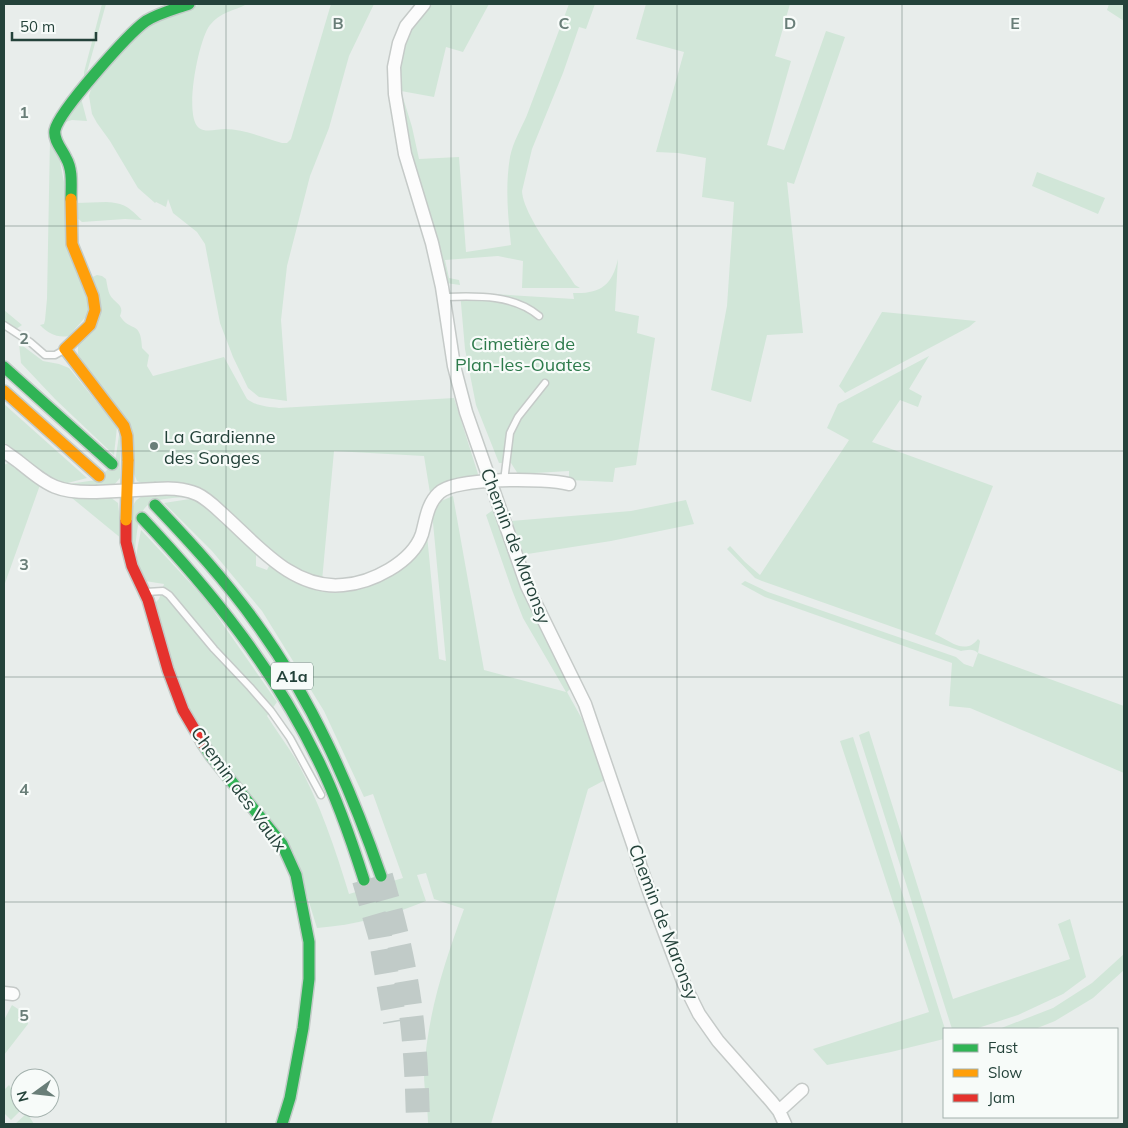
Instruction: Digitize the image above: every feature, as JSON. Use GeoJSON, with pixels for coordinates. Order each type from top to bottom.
{"type":"FeatureCollection","features":[{"type":"Feature","properties":{"kind":"main road"},"geometry":{"type":"LineString","coordinates":[[65,349],[90,325],[95,303],[72,244],[71,172],[68,161],[58,143],[55,129],[64,112],[121,45],[141,26],[162,13],[189,4]]}},
{"type":"Feature","properties":{"kind":"main road","name":"Chemin des Vaulx"},"geometry":{"type":"LineString","coordinates":[[65,349],[124,426],[127,436],[128,461],[126,520],[128,554],[150,608],[168,670],[183,710],[210,756],[282,844],[296,875],[309,942],[309,979],[303,1028],[290,1098],[282,1124]]}},
{"type":"Feature","properties":{"kind":"main road"},"geometry":{"type":"LineString","coordinates":[[4,367],[112,464]]}},
{"type":"Feature","properties":{"kind":"main road"},"geometry":{"type":"LineString","coordinates":[[4,391],[99,476]]}},
{"type":"Feature","properties":{"kind":"main road","name":"A1a"},"geometry":{"type":"LineString","coordinates":[[155,505],[210,564],[270,641],[294,680],[321,727],[347,781],[382,876]]}},
{"type":"Feature","properties":{"kind":"main road","name":"A1a"},"geometry":{"type":"LineString","coordinates":[[142,518],[186,564],[225,610],[276,683],[304,733],[342,814],[364,880]]}},
{"type":"Feature","properties":{"kind":"street","name":"Chemin de Maronsy"},"geometry":{"type":"LineString","coordinates":[[424,4],[406,26],[399,43],[395,58],[394,85],[405,154],[432,243],[444,297],[459,391],[527,586],[585,704],[650,894],[684,984],[699,1014],[718,1041],[779,1111],[786,1124]]}},
{"type":"Feature","properties":{"kind":"street"},"geometry":{"type":"LineString","coordinates":[[4,452],[39,479],[52,486],[75,493],[156,488],[178,488],[191,492],[206,499],[267,555],[290,572],[313,583],[332,586],[367,580],[388,570],[399,562],[417,544],[429,507],[438,494],[450,486],[490,481],[556,480],[569,484]]}},
{"type":"Feature","properties":{"kind":"street"},"geometry":{"type":"LineString","coordinates":[[779,1111],[802,1090]]}},
{"type":"Feature","properties":{"kind":"lane"},"geometry":{"type":"LineString","coordinates":[[444,297],[469,296],[506,300],[523,305],[539,316]]}},
{"type":"Feature","properties":{"kind":"lane"},"geometry":{"type":"LineString","coordinates":[[4,325],[46,354],[56,355],[65,349]]}},
{"type":"Feature","properties":{"kind":"lane"},"geometry":{"type":"LineString","coordinates":[[504,481],[510,433],[518,417],[544,383]]}},
{"type":"Feature","properties":{"kind":"lane"},"geometry":{"type":"LineString","coordinates":[[144,592],[166,592],[209,644],[262,699],[290,738],[323,801]]}},
{"type":"Feature","properties":{"kind":"lane"},"geometry":{"type":"LineString","coordinates":[[343,841],[364,880]]}},
{"type":"Feature","properties":{"kind":"green space"},"geometry":{"type":"Polygon","coordinates":[[[102,4],[106,4],[84,83],[84,72],[102,4]]]}},
{"type":"Feature","properties":{"kind":"green space"},"geometry":{"type":"Polygon","coordinates":[[[201,4],[247,4],[218,17],[210,25],[206,33],[201,45],[194,77],[192,109],[194,121],[199,128],[205,130],[239,130],[287,143],[291,139],[331,4],[374,4],[349,56],[329,128],[310,176],[287,266],[281,320],[287,401],[259,397],[248,388],[233,357],[220,323],[205,244],[197,232],[173,213],[168,199],[166,207],[155,203],[138,188],[92,114],[89,96],[91,89],[136,35],[167,15],[201,4]]]}},
{"type":"Feature","properties":{"kind":"green space"},"geometry":{"type":"Polygon","coordinates":[[[433,4],[489,4],[463,52],[446,47],[434,97],[401,91],[401,58],[411,29],[420,16],[433,4]]]}},
{"type":"Feature","properties":{"kind":"green space"},"geometry":{"type":"Polygon","coordinates":[[[569,4],[595,4],[586,29],[579,27],[563,73],[532,149],[522,191],[529,213],[552,252],[575,285],[580,288],[522,288],[523,261],[498,256],[445,260],[449,278],[459,280],[460,285],[446,283],[436,236],[413,163],[402,106],[401,91],[419,159],[459,157],[466,252],[511,245],[507,190],[508,168],[513,146],[527,115],[569,4]]]}},
{"type":"Feature","properties":{"kind":"green space"},"geometry":{"type":"Polygon","coordinates":[[[646,4],[790,4],[775,56],[791,61],[767,145],[784,150],[826,31],[845,37],[794,184],[787,182],[803,333],[767,335],[751,402],[711,390],[727,306],[734,202],[702,197],[706,158],[678,153],[656,152],[684,52],[636,39],[646,4]]]}},
{"type":"Feature","properties":{"kind":"green space"},"geometry":{"type":"Polygon","coordinates":[[[1109,4],[1124,4],[1124,21],[1107,10],[1109,4]]]}},
{"type":"Feature","properties":{"kind":"green space"},"geometry":{"type":"Polygon","coordinates":[[[81,98],[87,121],[72,120],[62,123],[81,98]]]}},
{"type":"Feature","properties":{"kind":"green space"},"geometry":{"type":"Polygon","coordinates":[[[50,139],[58,152],[90,312],[69,336],[53,335],[40,325],[44,324],[47,299],[50,139]]]}},
{"type":"Feature","properties":{"kind":"green space"},"geometry":{"type":"Polygon","coordinates":[[[1037,172],[1105,198],[1098,214],[1032,186],[1037,172]]]}},
{"type":"Feature","properties":{"kind":"green space"},"geometry":{"type":"Polygon","coordinates":[[[106,202],[126,206],[142,220],[125,219],[82,222],[75,216],[76,203],[106,202]]]}},
{"type":"Feature","properties":{"kind":"green space","name":"Cimetière de Plan-les-Ouates"},"geometry":{"type":"Polygon","coordinates":[[[618,259],[615,311],[639,316],[637,333],[655,338],[636,465],[615,468],[613,482],[569,480],[569,471],[518,474],[511,463],[499,463],[476,405],[465,349],[460,292],[574,299],[573,293],[598,290],[608,282],[618,259]]]}},
{"type":"Feature","properties":{"kind":"green space"},"geometry":{"type":"Polygon","coordinates":[[[97,275],[106,279],[110,295],[120,306],[120,316],[140,333],[142,348],[149,355],[147,366],[153,376],[224,357],[247,399],[266,407],[279,408],[454,398],[478,474],[474,479],[441,486],[430,493],[424,456],[334,451],[322,581],[286,566],[266,546],[192,487],[173,482],[144,484],[137,481],[134,474],[132,439],[78,354],[78,344],[87,336],[90,278],[97,275]]]}},
{"type":"Feature","properties":{"kind":"green space"},"geometry":{"type":"Polygon","coordinates":[[[4,310],[22,325],[16,329],[4,321],[4,310]]]}},
{"type":"Feature","properties":{"kind":"green space"},"geometry":{"type":"Polygon","coordinates":[[[882,312],[976,321],[969,327],[845,393],[839,386],[882,312]]]}},
{"type":"Feature","properties":{"kind":"green space"},"geometry":{"type":"Polygon","coordinates":[[[19,343],[43,361],[69,368],[117,427],[114,455],[55,399],[21,363],[19,343]]]}},
{"type":"Feature","properties":{"kind":"green space"},"geometry":{"type":"Polygon","coordinates":[[[929,356],[909,389],[922,396],[918,407],[900,400],[872,442],[993,486],[935,634],[951,643],[962,646],[973,644],[978,639],[980,641],[978,653],[972,650],[961,651],[762,581],[755,578],[727,549],[730,546],[760,575],[849,440],[827,428],[838,404],[929,356]]]}},
{"type":"Feature","properties":{"kind":"green space"},"geometry":{"type":"Polygon","coordinates":[[[4,404],[87,478],[60,485],[38,471],[17,454],[4,442],[4,404]]]}},
{"type":"Feature","properties":{"kind":"green space"},"geometry":{"type":"Polygon","coordinates":[[[120,428],[120,478],[114,485],[106,488],[62,485],[96,480],[115,463],[120,428]]]}},
{"type":"Feature","properties":{"kind":"green space"},"geometry":{"type":"Polygon","coordinates":[[[8,463],[40,485],[4,586],[4,465],[8,463]]]}},
{"type":"Feature","properties":{"kind":"green space"},"geometry":{"type":"Polygon","coordinates":[[[161,492],[188,494],[206,504],[256,554],[256,566],[267,570],[270,564],[302,585],[325,592],[349,591],[389,576],[419,552],[427,535],[439,659],[446,661],[432,512],[441,501],[453,496],[484,670],[566,692],[523,618],[486,515],[493,510],[522,591],[571,688],[567,692],[582,719],[605,780],[588,789],[491,1124],[428,1124],[424,1074],[429,1031],[443,970],[464,909],[434,899],[426,873],[417,875],[426,901],[372,919],[345,925],[317,928],[294,853],[274,825],[238,787],[198,731],[179,690],[168,657],[155,603],[159,599],[164,584],[145,581],[138,567],[137,551],[141,530],[206,600],[277,702],[267,716],[295,758],[312,790],[349,894],[403,878],[373,794],[364,797],[324,711],[262,611],[212,551],[164,503],[190,499],[191,497],[169,498],[152,502],[144,509],[137,530],[134,561],[130,528],[134,503],[143,496],[161,492]]]}},
{"type":"Feature","properties":{"kind":"green space"},"geometry":{"type":"Polygon","coordinates":[[[110,497],[118,503],[122,539],[72,498],[110,497]]]}},
{"type":"Feature","properties":{"kind":"green space"},"geometry":{"type":"Polygon","coordinates":[[[686,500],[694,524],[611,541],[521,555],[511,521],[631,511],[686,500]]]}},
{"type":"Feature","properties":{"kind":"green space"},"geometry":{"type":"Polygon","coordinates":[[[745,581],[768,592],[956,657],[964,664],[973,667],[978,653],[1124,706],[1124,773],[970,708],[949,706],[952,663],[765,597],[741,584],[745,581]]]}},
{"type":"Feature","properties":{"kind":"green space"},"geometry":{"type":"Polygon","coordinates":[[[869,731],[953,999],[1070,959],[1058,924],[1070,919],[1086,977],[1063,994],[1018,1015],[978,1028],[952,1028],[859,735],[869,731]]]}},
{"type":"Feature","properties":{"kind":"green space"},"geometry":{"type":"Polygon","coordinates":[[[853,737],[945,1028],[943,1028],[943,1039],[827,1065],[813,1049],[929,1012],[840,741],[853,737]]]}},
{"type":"Feature","properties":{"kind":"green space"},"geometry":{"type":"Polygon","coordinates":[[[1124,954],[1124,970],[1093,998],[1055,1021],[1038,1028],[1002,1028],[1053,1008],[1092,983],[1124,954]]]}},
{"type":"Feature","properties":{"kind":"green space"},"geometry":{"type":"Polygon","coordinates":[[[12,1005],[27,1015],[28,1024],[4,1055],[4,1020],[12,1005]]]}},
{"type":"Feature","properties":{"kind":"green space"},"geometry":{"type":"Polygon","coordinates":[[[9,1085],[10,1118],[13,1118],[11,1120],[4,1113],[4,1090],[9,1085]]]}},
{"type":"Feature","properties":{"kind":"green space"},"geometry":{"type":"Polygon","coordinates":[[[22,1118],[30,1118],[34,1124],[15,1124],[22,1118]]]}},
{"type":"Feature","properties":{"kind":"tunnel"},"geometry":{"type":"LineString","coordinates":[[381,876],[402,957],[410,1007],[417,1085],[418,1124]]}},
{"type":"Feature","properties":{"kind":"tunnel"},"geometry":{"type":"LineString","coordinates":[[364,880],[380,936],[395,1022]]}},
{"type":"Feature","properties":{"kind":"traffic: fast"},"geometry":{"type":"LineString","coordinates":[[71,199],[70,168],[55,134],[59,120],[81,90],[137,28],[156,16],[189,4]]}},
{"type":"Feature","properties":{"kind":"traffic: fast"},"geometry":{"type":"LineString","coordinates":[[4,367],[112,464]]}},
{"type":"Feature","properties":{"kind":"traffic: fast"},"geometry":{"type":"LineString","coordinates":[[155,505],[233,592],[295,682],[343,777],[381,876]]}},
{"type":"Feature","properties":{"kind":"traffic: fast"},"geometry":{"type":"LineString","coordinates":[[142,518],[216,603],[239,632],[282,694],[301,726],[325,774],[364,880]]}},
{"type":"Feature","properties":{"kind":"traffic: fast"},"geometry":{"type":"LineString","coordinates":[[203,744],[282,844],[296,875],[309,942],[309,979],[303,1028],[290,1098],[282,1124]]}},
{"type":"Feature","properties":{"kind":"traffic: slow"},"geometry":{"type":"LineString","coordinates":[[71,199],[72,244],[93,296],[95,310],[90,325],[65,349],[124,426],[127,436],[128,461]]}},
{"type":"Feature","properties":{"kind":"traffic: slow"},"geometry":{"type":"LineString","coordinates":[[4,391],[99,476]]}},
{"type":"Feature","properties":{"kind":"traffic: slow"},"geometry":{"type":"LineString","coordinates":[[126,520],[128,461]]}},
{"type":"Feature","properties":{"kind":"traffic: jam"},"geometry":{"type":"LineString","coordinates":[[126,520],[126,542],[132,566],[148,600],[168,670],[183,710],[203,744]]}},
{"type":"Feature","properties":{"kind":"place","name":"La Gardienne des Songes"},"geometry":{"type":"Point","coordinates":[154,446]}}]}
